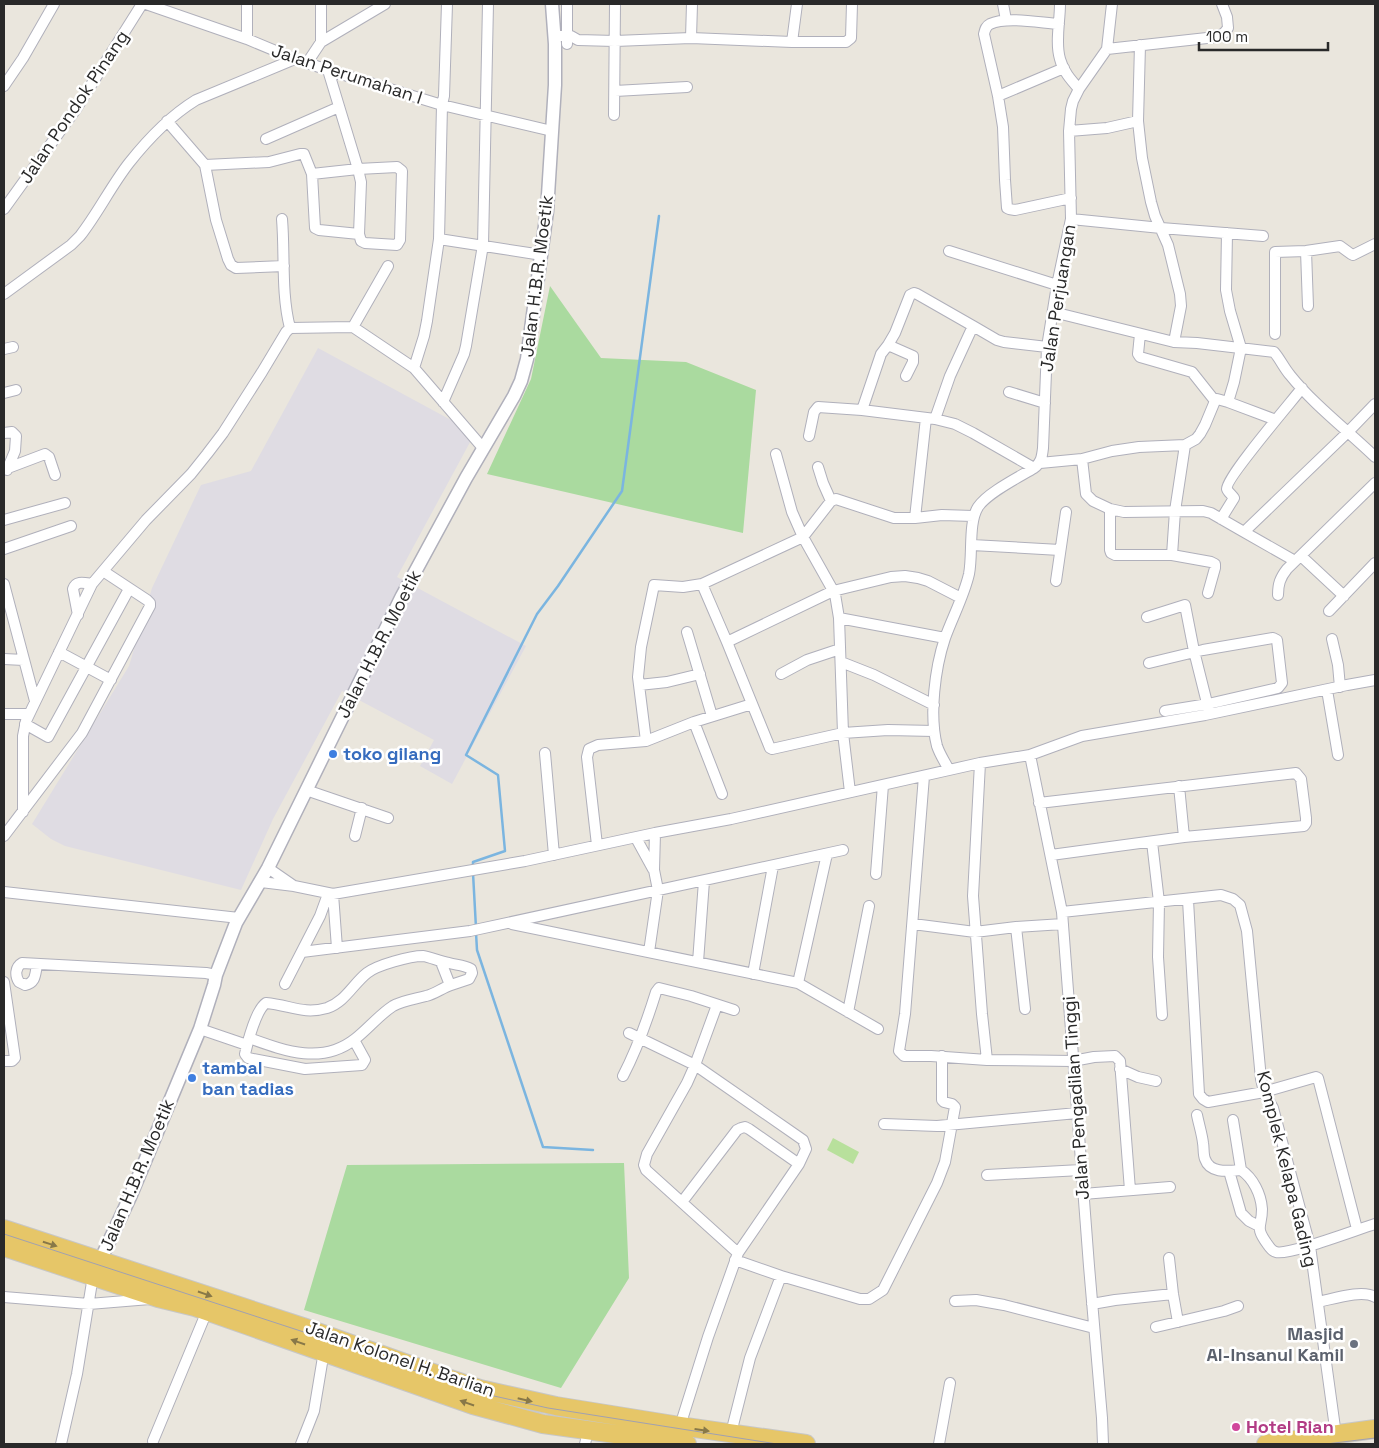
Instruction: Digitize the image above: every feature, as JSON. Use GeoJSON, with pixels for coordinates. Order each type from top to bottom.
{"type":"FeatureCollection","features":[{"type":"Feature","properties":{"kind":"highway","name":"Jalan Kolonel H. Barlian"},"geometry":{"type":"LineString","coordinates":[[4,1229],[97,1269],[303,1327],[480,1389],[556,1406],[806,1444]]}},
{"type":"Feature","properties":{"kind":"highway"},"geometry":{"type":"LineString","coordinates":[[4,1246],[97,1269],[158,1298],[207,1311],[473,1405],[553,1425],[587,1437],[687,1444]]}},
{"type":"Feature","properties":{"kind":"highway"},"geometry":{"type":"LineString","coordinates":[[553,1425],[556,1406]]}},
{"type":"Feature","properties":{"kind":"highway"},"geometry":{"type":"LineString","coordinates":[[1266,1444],[1375,1429]]}},
{"type":"Feature","properties":{"kind":"street"},"geometry":{"type":"LineString","coordinates":[[4,86],[23,58],[54,4]]}},
{"type":"Feature","properties":{"kind":"street","name":"Jalan Pondok Pinang"},"geometry":{"type":"LineString","coordinates":[[4,208],[76,109],[142,4]]}},
{"type":"Feature","properties":{"kind":"street","name":"Jalan Perumahan I"},"geometry":{"type":"LineString","coordinates":[[146,4],[247,39],[295,59],[328,70],[442,105],[552,130]]}},
{"type":"Feature","properties":{"kind":"street"},"geometry":{"type":"LineString","coordinates":[[247,4],[247,39]]}},
{"type":"Feature","properties":{"kind":"street"},"geometry":{"type":"LineString","coordinates":[[321,4],[321,42]]}},
{"type":"Feature","properties":{"kind":"street"},"geometry":{"type":"LineString","coordinates":[[307,62],[321,42],[385,4]]}},
{"type":"Feature","properties":{"kind":"street"},"geometry":{"type":"LineString","coordinates":[[414,368],[427,321],[439,239],[442,105],[444,96],[447,4]]}},
{"type":"Feature","properties":{"kind":"street"},"geometry":{"type":"LineString","coordinates":[[443,402],[464,354],[483,245],[488,4]]}},
{"type":"Feature","properties":{"kind":"street","name":"Jalan H.B.R. Moetik"},"geometry":{"type":"LineString","coordinates":[[97,1269],[130,1197],[200,1029],[216,975],[239,918],[261,882],[402,596],[461,486],[514,396],[525,370],[548,210],[555,85],[561,40],[552,4]]}},
{"type":"Feature","properties":{"kind":"street"},"geometry":{"type":"LineString","coordinates":[[561,40],[567,4]]}},
{"type":"Feature","properties":{"kind":"street"},"geometry":{"type":"LineString","coordinates":[[614,4],[614,115]]}},
{"type":"Feature","properties":{"kind":"street"},"geometry":{"type":"LineString","coordinates":[[691,38],[692,4]]}},
{"type":"Feature","properties":{"kind":"street"},"geometry":{"type":"LineString","coordinates":[[792,42],[797,4]]}},
{"type":"Feature","properties":{"kind":"street"},"geometry":{"type":"LineString","coordinates":[[561,40],[571,36],[578,40],[615,41],[691,38],[846,42],[851,38],[852,4]]}},
{"type":"Feature","properties":{"kind":"street"},"geometry":{"type":"LineString","coordinates":[[1004,4],[1006,20]]}},
{"type":"Feature","properties":{"kind":"street"},"geometry":{"type":"LineString","coordinates":[[1060,4],[1058,51],[1060,60],[1071,80],[1079,89]]}},
{"type":"Feature","properties":{"kind":"street","name":"Jalan Perjuangan"},"geometry":{"type":"LineString","coordinates":[[1037,466],[1044,448],[1047,348],[1057,285],[1071,219],[1069,131],[1071,105],[1079,89],[1107,49],[1112,4]]}},
{"type":"Feature","properties":{"kind":"street"},"geometry":{"type":"LineString","coordinates":[[1107,49],[1216,37],[1227,30],[1229,24],[1222,4]]}},
{"type":"Feature","properties":{"kind":"street"},"geometry":{"type":"LineString","coordinates":[[1060,24],[1006,20],[986,26],[984,34],[1004,133],[1007,208],[1015,210],[1071,198]]}},
{"type":"Feature","properties":{"kind":"street"},"geometry":{"type":"LineString","coordinates":[[1140,46],[1138,121],[1142,158],[1155,216],[1170,252],[1180,294],[1174,342]]}},
{"type":"Feature","properties":{"kind":"street"},"geometry":{"type":"LineString","coordinates":[[4,294],[71,245],[80,236],[129,163],[167,121],[181,109],[196,100],[295,59]]}},
{"type":"Feature","properties":{"kind":"street"},"geometry":{"type":"LineString","coordinates":[[998,96],[1064,68]]}},
{"type":"Feature","properties":{"kind":"street"},"geometry":{"type":"LineString","coordinates":[[312,174],[358,169],[397,167],[401,169],[399,243],[396,245],[364,243],[361,241],[359,234],[362,182],[358,169],[339,107],[328,70]]}},
{"type":"Feature","properties":{"kind":"street"},"geometry":{"type":"LineString","coordinates":[[615,92],[687,87]]}},
{"type":"Feature","properties":{"kind":"street"},"geometry":{"type":"LineString","coordinates":[[266,140],[339,107]]}},
{"type":"Feature","properties":{"kind":"street"},"geometry":{"type":"LineString","coordinates":[[167,121],[205,165],[216,220],[231,265],[236,268],[284,266]]}},
{"type":"Feature","properties":{"kind":"street"},"geometry":{"type":"LineString","coordinates":[[1069,131],[1107,128],[1138,121]]}},
{"type":"Feature","properties":{"kind":"street"},"geometry":{"type":"LineString","coordinates":[[205,165],[269,162],[301,154],[305,156],[312,174],[315,228],[359,234]]}},
{"type":"Feature","properties":{"kind":"street"},"geometry":{"type":"LineString","coordinates":[[282,219],[286,311],[290,328]]}},
{"type":"Feature","properties":{"kind":"street"},"geometry":{"type":"LineString","coordinates":[[1071,219],[1263,236]]}},
{"type":"Feature","properties":{"kind":"street"},"geometry":{"type":"LineString","coordinates":[[1227,233],[1226,290],[1241,348],[1233,388],[1228,402]]}},
{"type":"Feature","properties":{"kind":"street"},"geometry":{"type":"LineString","coordinates":[[439,239],[542,255]]}},
{"type":"Feature","properties":{"kind":"street"},"geometry":{"type":"LineString","coordinates":[[1275,334],[1275,252],[1306,251],[1340,246],[1353,255],[1375,244]]}},
{"type":"Feature","properties":{"kind":"street"},"geometry":{"type":"LineString","coordinates":[[949,251],[1057,285]]}},
{"type":"Feature","properties":{"kind":"street"},"geometry":{"type":"LineString","coordinates":[[1306,251],[1308,306]]}},
{"type":"Feature","properties":{"kind":"street"},"geometry":{"type":"LineString","coordinates":[[353,327],[388,266]]}},
{"type":"Feature","properties":{"kind":"street"},"geometry":{"type":"LineString","coordinates":[[862,410],[879,359],[888,345],[908,297],[912,294],[917,294],[997,340],[1047,348]]}},
{"type":"Feature","properties":{"kind":"street"},"geometry":{"type":"LineString","coordinates":[[1053,312],[1174,342],[1274,352],[1302,388],[1375,457]]}},
{"type":"Feature","properties":{"kind":"street"},"geometry":{"type":"LineString","coordinates":[[915,518],[931,419],[973,326]]}},
{"type":"Feature","properties":{"kind":"street"},"geometry":{"type":"LineString","coordinates":[[23,812],[23,736],[27,719],[92,584],[146,520],[207,454],[290,328],[353,327],[414,368],[483,448]]}},
{"type":"Feature","properties":{"kind":"street"},"geometry":{"type":"LineString","coordinates":[[1140,334],[1138,354],[1140,357],[1192,372],[1215,401]]}},
{"type":"Feature","properties":{"kind":"street"},"geometry":{"type":"LineString","coordinates":[[888,345],[913,356],[913,362],[906,376]]}},
{"type":"Feature","properties":{"kind":"street"},"geometry":{"type":"LineString","coordinates":[[1221,519],[1234,498],[1226,487],[1251,450],[1302,388]]}},
{"type":"Feature","properties":{"kind":"street"},"geometry":{"type":"LineString","coordinates":[[4,393],[16,390]]}},
{"type":"Feature","properties":{"kind":"street"},"geometry":{"type":"LineString","coordinates":[[1009,392],[1045,403]]}},
{"type":"Feature","properties":{"kind":"street"},"geometry":{"type":"LineString","coordinates":[[1215,401],[1217,399],[1228,402],[1276,420]]}},
{"type":"Feature","properties":{"kind":"street"},"geometry":{"type":"LineString","coordinates":[[950,770],[938,748],[934,731],[934,705],[938,668],[945,638],[969,572],[973,516],[985,499],[1037,466],[1139,447],[1185,445],[1196,439],[1200,434],[1206,425],[1215,401]]}},
{"type":"Feature","properties":{"kind":"street"},"geometry":{"type":"LineString","coordinates":[[1244,532],[1375,404]]}},
{"type":"Feature","properties":{"kind":"street"},"geometry":{"type":"LineString","coordinates":[[808,436],[814,412],[818,407],[862,410],[931,419],[964,428],[1037,466]]}},
{"type":"Feature","properties":{"kind":"street"},"geometry":{"type":"LineString","coordinates":[[4,433],[12,432],[16,436],[15,450],[6,470]]}},
{"type":"Feature","properties":{"kind":"street"},"geometry":{"type":"LineString","coordinates":[[1172,555],[1175,511],[1185,445]]}},
{"type":"Feature","properties":{"kind":"street"},"geometry":{"type":"LineString","coordinates":[[6,470],[45,454],[49,457],[55,475]]}},
{"type":"Feature","properties":{"kind":"street"},"geometry":{"type":"LineString","coordinates":[[776,454],[792,512],[803,537],[834,591],[839,618],[843,733],[850,792]]}},
{"type":"Feature","properties":{"kind":"street"},"geometry":{"type":"LineString","coordinates":[[1082,459],[1086,494],[1093,501],[1110,509],[1124,512],[1203,511],[1211,513],[1298,559],[1344,596]]}},
{"type":"Feature","properties":{"kind":"street"},"geometry":{"type":"LineString","coordinates":[[818,467],[831,501]]}},
{"type":"Feature","properties":{"kind":"street"},"geometry":{"type":"LineString","coordinates":[[1278,595],[1278,585],[1281,578],[1375,483]]}},
{"type":"Feature","properties":{"kind":"street"},"geometry":{"type":"LineString","coordinates":[[646,741],[639,685],[641,647],[656,584],[687,587],[702,584],[803,537],[831,501],[839,499],[885,516],[904,519],[942,515],[973,516]]}},
{"type":"Feature","properties":{"kind":"street"},"geometry":{"type":"LineString","coordinates":[[4,520],[65,503]]}},
{"type":"Feature","properties":{"kind":"street"},"geometry":{"type":"LineString","coordinates":[[1110,509],[1111,553],[1115,555],[1172,555],[1211,562],[1215,564],[1215,568],[1208,593]]}},
{"type":"Feature","properties":{"kind":"street"},"geometry":{"type":"LineString","coordinates":[[1056,581],[1066,512]]}},
{"type":"Feature","properties":{"kind":"street"},"geometry":{"type":"LineString","coordinates":[[4,549],[71,526]]}},
{"type":"Feature","properties":{"kind":"street"},"geometry":{"type":"LineString","coordinates":[[972,545],[1060,550]]}},
{"type":"Feature","properties":{"kind":"street"},"geometry":{"type":"LineString","coordinates":[[1329,612],[1375,563]]}},
{"type":"Feature","properties":{"kind":"street"},"geometry":{"type":"LineString","coordinates":[[4,836],[82,733],[150,606],[147,600],[103,571]]}},
{"type":"Feature","properties":{"kind":"street"},"geometry":{"type":"LineString","coordinates":[[728,642],[834,591],[890,577],[905,576],[928,581],[961,598]]}},
{"type":"Feature","properties":{"kind":"street"},"geometry":{"type":"LineString","coordinates":[[78,615],[74,586],[80,582],[92,584]]}},
{"type":"Feature","properties":{"kind":"street"},"geometry":{"type":"LineString","coordinates":[[4,584],[35,701]]}},
{"type":"Feature","properties":{"kind":"street"},"geometry":{"type":"LineString","coordinates":[[702,584],[772,749],[843,733],[888,730],[934,731]]}},
{"type":"Feature","properties":{"kind":"street"},"geometry":{"type":"LineString","coordinates":[[4,714],[27,719],[48,737],[129,589]]}},
{"type":"Feature","properties":{"kind":"street"},"geometry":{"type":"LineString","coordinates":[[1147,617],[1185,605],[1194,652],[1209,709]]}},
{"type":"Feature","properties":{"kind":"street"},"geometry":{"type":"LineString","coordinates":[[839,618],[945,638]]}},
{"type":"Feature","properties":{"kind":"street"},"geometry":{"type":"LineString","coordinates":[[687,632],[712,716]]}},
{"type":"Feature","properties":{"kind":"street"},"geometry":{"type":"LineString","coordinates":[[1149,663],[1194,652],[1273,638],[1277,640],[1282,683],[1278,688],[1209,709],[1165,711]]}},
{"type":"Feature","properties":{"kind":"street"},"geometry":{"type":"LineString","coordinates":[[1332,640],[1338,665],[1340,687]]}},
{"type":"Feature","properties":{"kind":"street"},"geometry":{"type":"LineString","coordinates":[[782,674],[807,660],[840,649]]}},
{"type":"Feature","properties":{"kind":"street"},"geometry":{"type":"LineString","coordinates":[[59,652],[111,680]]}},
{"type":"Feature","properties":{"kind":"street"},"geometry":{"type":"LineString","coordinates":[[4,659],[24,660]]}},
{"type":"Feature","properties":{"kind":"street"},"geometry":{"type":"LineString","coordinates":[[841,662],[874,675],[934,705]]}},
{"type":"Feature","properties":{"kind":"street"},"geometry":{"type":"LineString","coordinates":[[639,685],[667,682],[700,674]]}},
{"type":"Feature","properties":{"kind":"street"},"geometry":{"type":"LineString","coordinates":[[261,882],[294,886],[330,894],[487,868],[655,833],[731,820],[980,763],[1030,755],[1082,736],[1209,709],[1327,690],[1375,680]]}},
{"type":"Feature","properties":{"kind":"street"},"geometry":{"type":"LineString","coordinates":[[1327,690],[1338,755]]}},
{"type":"Feature","properties":{"kind":"street"},"geometry":{"type":"LineString","coordinates":[[597,845],[587,757],[588,751],[598,745],[646,741],[694,722],[752,704]]}},
{"type":"Feature","properties":{"kind":"street"},"geometry":{"type":"LineString","coordinates":[[694,722],[722,794]]}},
{"type":"Feature","properties":{"kind":"street"},"geometry":{"type":"LineString","coordinates":[[545,753],[554,837],[554,855]]}},
{"type":"Feature","properties":{"kind":"street","name":"Jalan Pengadilan Tinggi"},"geometry":{"type":"LineString","coordinates":[[1030,755],[1062,912],[1103,1444]]}},
{"type":"Feature","properties":{"kind":"street"},"geometry":{"type":"LineString","coordinates":[[980,763],[974,896],[975,932],[987,1060]]}},
{"type":"Feature","properties":{"kind":"street"},"geometry":{"type":"LineString","coordinates":[[1039,803],[1296,774],[1301,779],[1306,818],[1304,826],[1184,837],[1051,855]]}},
{"type":"Feature","properties":{"kind":"street"},"geometry":{"type":"LineString","coordinates":[[924,776],[905,1014],[899,1051],[904,1056],[942,1056],[987,1060],[1073,1061],[1115,1056],[1120,1061],[1130,1190]]}},
{"type":"Feature","properties":{"kind":"street"},"geometry":{"type":"LineString","coordinates":[[876,874],[883,785]]}},
{"type":"Feature","properties":{"kind":"street"},"geometry":{"type":"LineString","coordinates":[[1179,786],[1184,837]]}},
{"type":"Feature","properties":{"kind":"street"},"geometry":{"type":"LineString","coordinates":[[306,790],[388,818]]}},
{"type":"Feature","properties":{"kind":"street"},"geometry":{"type":"LineString","coordinates":[[355,836],[362,808]]}},
{"type":"Feature","properties":{"kind":"street"},"geometry":{"type":"LineString","coordinates":[[649,952],[658,890],[654,870],[655,833]]}},
{"type":"Feature","properties":{"kind":"street"},"geometry":{"type":"LineString","coordinates":[[636,838],[654,870]]}},
{"type":"Feature","properties":{"kind":"street"},"geometry":{"type":"LineString","coordinates":[[1152,842],[1159,902],[1158,957],[1162,1015]]}},
{"type":"Feature","properties":{"kind":"street"},"geometry":{"type":"LineString","coordinates":[[302,952],[486,928],[843,850]]}},
{"type":"Feature","properties":{"kind":"street"},"geometry":{"type":"LineString","coordinates":[[798,983],[827,854]]}},
{"type":"Feature","properties":{"kind":"street"},"geometry":{"type":"LineString","coordinates":[[753,974],[774,866]]}},
{"type":"Feature","properties":{"kind":"street"},"geometry":{"type":"LineString","coordinates":[[268,868],[294,886]]}},
{"type":"Feature","properties":{"kind":"street"},"geometry":{"type":"LineString","coordinates":[[698,962],[704,880]]}},
{"type":"Feature","properties":{"kind":"street"},"geometry":{"type":"LineString","coordinates":[[4,892],[239,918]]}},
{"type":"Feature","properties":{"kind":"street"},"geometry":{"type":"LineString","coordinates":[[330,894],[337,948]]}},
{"type":"Feature","properties":{"kind":"street"},"geometry":{"type":"LineString","coordinates":[[285,984],[330,894]]}},
{"type":"Feature","properties":{"kind":"street","name":"Komplek Kelapa Gading"},"geometry":{"type":"LineString","coordinates":[[1062,912],[1221,895],[1233,899],[1240,905],[1247,931],[1261,1079],[1264,1092],[1273,1108],[1310,1246],[1336,1435]]}},
{"type":"Feature","properties":{"kind":"street"},"geometry":{"type":"LineString","coordinates":[[1188,900],[1199,1094],[1202,1099],[1208,1102],[1264,1092],[1316,1077],[1319,1080],[1357,1229]]}},
{"type":"Feature","properties":{"kind":"street"},"geometry":{"type":"LineString","coordinates":[[848,1012],[869,906]]}},
{"type":"Feature","properties":{"kind":"street"},"geometry":{"type":"LineString","coordinates":[[320,916],[334,915]]}},
{"type":"Feature","properties":{"kind":"street"},"geometry":{"type":"LineString","coordinates":[[508,923],[798,983],[878,1029]]}},
{"type":"Feature","properties":{"kind":"street"},"geometry":{"type":"LineString","coordinates":[[912,924],[975,932],[1063,924]]}},
{"type":"Feature","properties":{"kind":"street"},"geometry":{"type":"LineString","coordinates":[[1016,927],[1025,1009]]}},
{"type":"Feature","properties":{"kind":"street"},"geometry":{"type":"LineString","coordinates":[[200,1029],[248,1042],[307,1054],[323,1054],[343,1047],[354,1040],[393,1006],[428,996],[469,978],[472,970],[467,966],[441,962],[426,957],[415,957],[398,960],[372,970],[341,1001],[328,1008],[307,1012],[266,1003],[262,1006],[248,1042],[245,1054],[248,1058],[296,1069],[360,1066],[365,1062],[364,1057],[354,1040]]}},
{"type":"Feature","properties":{"kind":"street"},"geometry":{"type":"LineString","coordinates":[[441,962],[450,985]]}},
{"type":"Feature","properties":{"kind":"street"},"geometry":{"type":"LineString","coordinates":[[37,965],[216,975]]}},
{"type":"Feature","properties":{"kind":"street"},"geometry":{"type":"LineString","coordinates":[[4,982],[15,1058],[12,1061],[4,1061]]}},
{"type":"Feature","properties":{"kind":"street"},"geometry":{"type":"LineString","coordinates":[[623,1076],[641,1038],[659,988],[734,1010]]}},
{"type":"Feature","properties":{"kind":"street"},"geometry":{"type":"LineString","coordinates":[[717,1005],[687,1083],[647,1154],[644,1167],[737,1257],[781,1276],[860,1299],[870,1299],[883,1290],[938,1183],[953,1124],[954,1105],[943,1101],[941,1097],[942,1056]]}},
{"type":"Feature","properties":{"kind":"street"},"geometry":{"type":"LineString","coordinates":[[629,1033],[695,1065],[803,1140],[806,1149],[799,1164],[737,1257],[708,1337],[680,1426]]}},
{"type":"Feature","properties":{"kind":"street"},"geometry":{"type":"LineString","coordinates":[[343,1047],[343,1066]]}},
{"type":"Feature","properties":{"kind":"street"},"geometry":{"type":"LineString","coordinates":[[1120,1069],[1138,1077],[1156,1081]]}},
{"type":"Feature","properties":{"kind":"street"},"geometry":{"type":"LineString","coordinates":[[884,1124],[937,1126],[1077,1113]]}},
{"type":"Feature","properties":{"kind":"street"},"geometry":{"type":"LineString","coordinates":[[1197,1116],[1203,1142],[1204,1158],[1207,1164],[1217,1170],[1241,1170]]}},
{"type":"Feature","properties":{"kind":"street"},"geometry":{"type":"LineString","coordinates":[[1233,1120],[1241,1170],[1254,1183],[1261,1202],[1260,1234],[1274,1251],[1278,1253],[1310,1246],[1375,1224]]}},
{"type":"Feature","properties":{"kind":"street"},"geometry":{"type":"LineString","coordinates":[[682,1202],[724,1146],[737,1130],[741,1128],[749,1130],[799,1164]]}},
{"type":"Feature","properties":{"kind":"street"},"geometry":{"type":"LineString","coordinates":[[988,1175],[1081,1170]]}},
{"type":"Feature","properties":{"kind":"street"},"geometry":{"type":"LineString","coordinates":[[1229,1171],[1241,1213],[1249,1222],[1259,1226]]}},
{"type":"Feature","properties":{"kind":"street"},"geometry":{"type":"LineString","coordinates":[[1083,1194],[1170,1187]]}},
{"type":"Feature","properties":{"kind":"street"},"geometry":{"type":"LineString","coordinates":[[1169,1258],[1178,1322]]}},
{"type":"Feature","properties":{"kind":"street"},"geometry":{"type":"LineString","coordinates":[[60,1444],[77,1374],[97,1269]]}},
{"type":"Feature","properties":{"kind":"street"},"geometry":{"type":"LineString","coordinates":[[731,1434],[750,1358],[781,1276]]}},
{"type":"Feature","properties":{"kind":"street"},"geometry":{"type":"LineString","coordinates":[[1092,1304],[1173,1294]]}},
{"type":"Feature","properties":{"kind":"street"},"geometry":{"type":"LineString","coordinates":[[1318,1302],[1357,1294],[1371,1294],[1375,1297]]}},
{"type":"Feature","properties":{"kind":"street"},"geometry":{"type":"LineString","coordinates":[[4,1297],[89,1304],[158,1298]]}},
{"type":"Feature","properties":{"kind":"street"},"geometry":{"type":"LineString","coordinates":[[955,1301],[976,1300],[1004,1305],[1094,1328]]}},
{"type":"Feature","properties":{"kind":"street"},"geometry":{"type":"LineString","coordinates":[[1156,1327],[1238,1306]]}},
{"type":"Feature","properties":{"kind":"street"},"geometry":{"type":"LineString","coordinates":[[153,1441],[207,1311]]}},
{"type":"Feature","properties":{"kind":"street"},"geometry":{"type":"LineString","coordinates":[[301,1444],[314,1411],[324,1351]]}},
{"type":"Feature","properties":{"kind":"street"},"geometry":{"type":"LineString","coordinates":[[939,1444],[950,1382]]}},
{"type":"Feature","properties":{"kind":"shaded area"},"geometry":{"type":"Polygon","coordinates":[[[318,348],[475,433],[397,577],[526,646],[452,784],[420,766],[434,740],[342,691],[273,819],[241,890],[65,846],[51,839],[32,824],[129,666],[152,588],[201,485],[251,471],[318,348]]]}},
{"type":"Feature","properties":{"kind":"green space"},"geometry":{"type":"Polygon","coordinates":[[[550,286],[601,358],[686,362],[756,390],[743,533],[487,474],[531,379],[550,286]]]}},
{"type":"Feature","properties":{"kind":"green space"},"geometry":{"type":"Polygon","coordinates":[[[833,1138],[859,1152],[853,1164],[827,1150],[833,1138]]]}},
{"type":"Feature","properties":{"kind":"green space"},"geometry":{"type":"Polygon","coordinates":[[[624,1163],[629,1278],[561,1388],[304,1310],[347,1165],[624,1163]]]}},
{"type":"Feature","properties":{"kind":"waterway"},"geometry":{"type":"LineString","coordinates":[[473,868],[473,862],[505,851],[498,775],[466,755],[537,614],[622,491],[659,216]]}},
{"type":"Feature","properties":{"kind":"waterway"},"geometry":{"type":"LineString","coordinates":[[473,873],[476,928]]}},
{"type":"Feature","properties":{"kind":"waterway"},"geometry":{"type":"LineString","coordinates":[[476,933],[477,950],[543,1147],[593,1150]]}},
{"type":"Feature","properties":{"kind":"tram line"},"geometry":{"type":"LineString","coordinates":[[4,1234],[494,1396],[548,1408],[777,1444]]}},
{"type":"Feature","properties":{"kind":"tram line"},"geometry":{"type":"LineString","coordinates":[[1326,1444],[1375,1438]]}},
{"type":"Feature","properties":{"kind":"place","name":"toko gilang"},"geometry":{"type":"Point","coordinates":[333,754]}},
{"type":"Feature","properties":{"kind":"place","name":"tambal ban tadias"},"geometry":{"type":"Point","coordinates":[192,1078]}},
{"type":"Feature","properties":{"kind":"place","name":"Masjid Al-Insanul Kamil"},"geometry":{"type":"Point","coordinates":[1354,1344]}},
{"type":"Feature","properties":{"kind":"place","name":"Hotel Rian"},"geometry":{"type":"Point","coordinates":[1236,1427]}}]}
